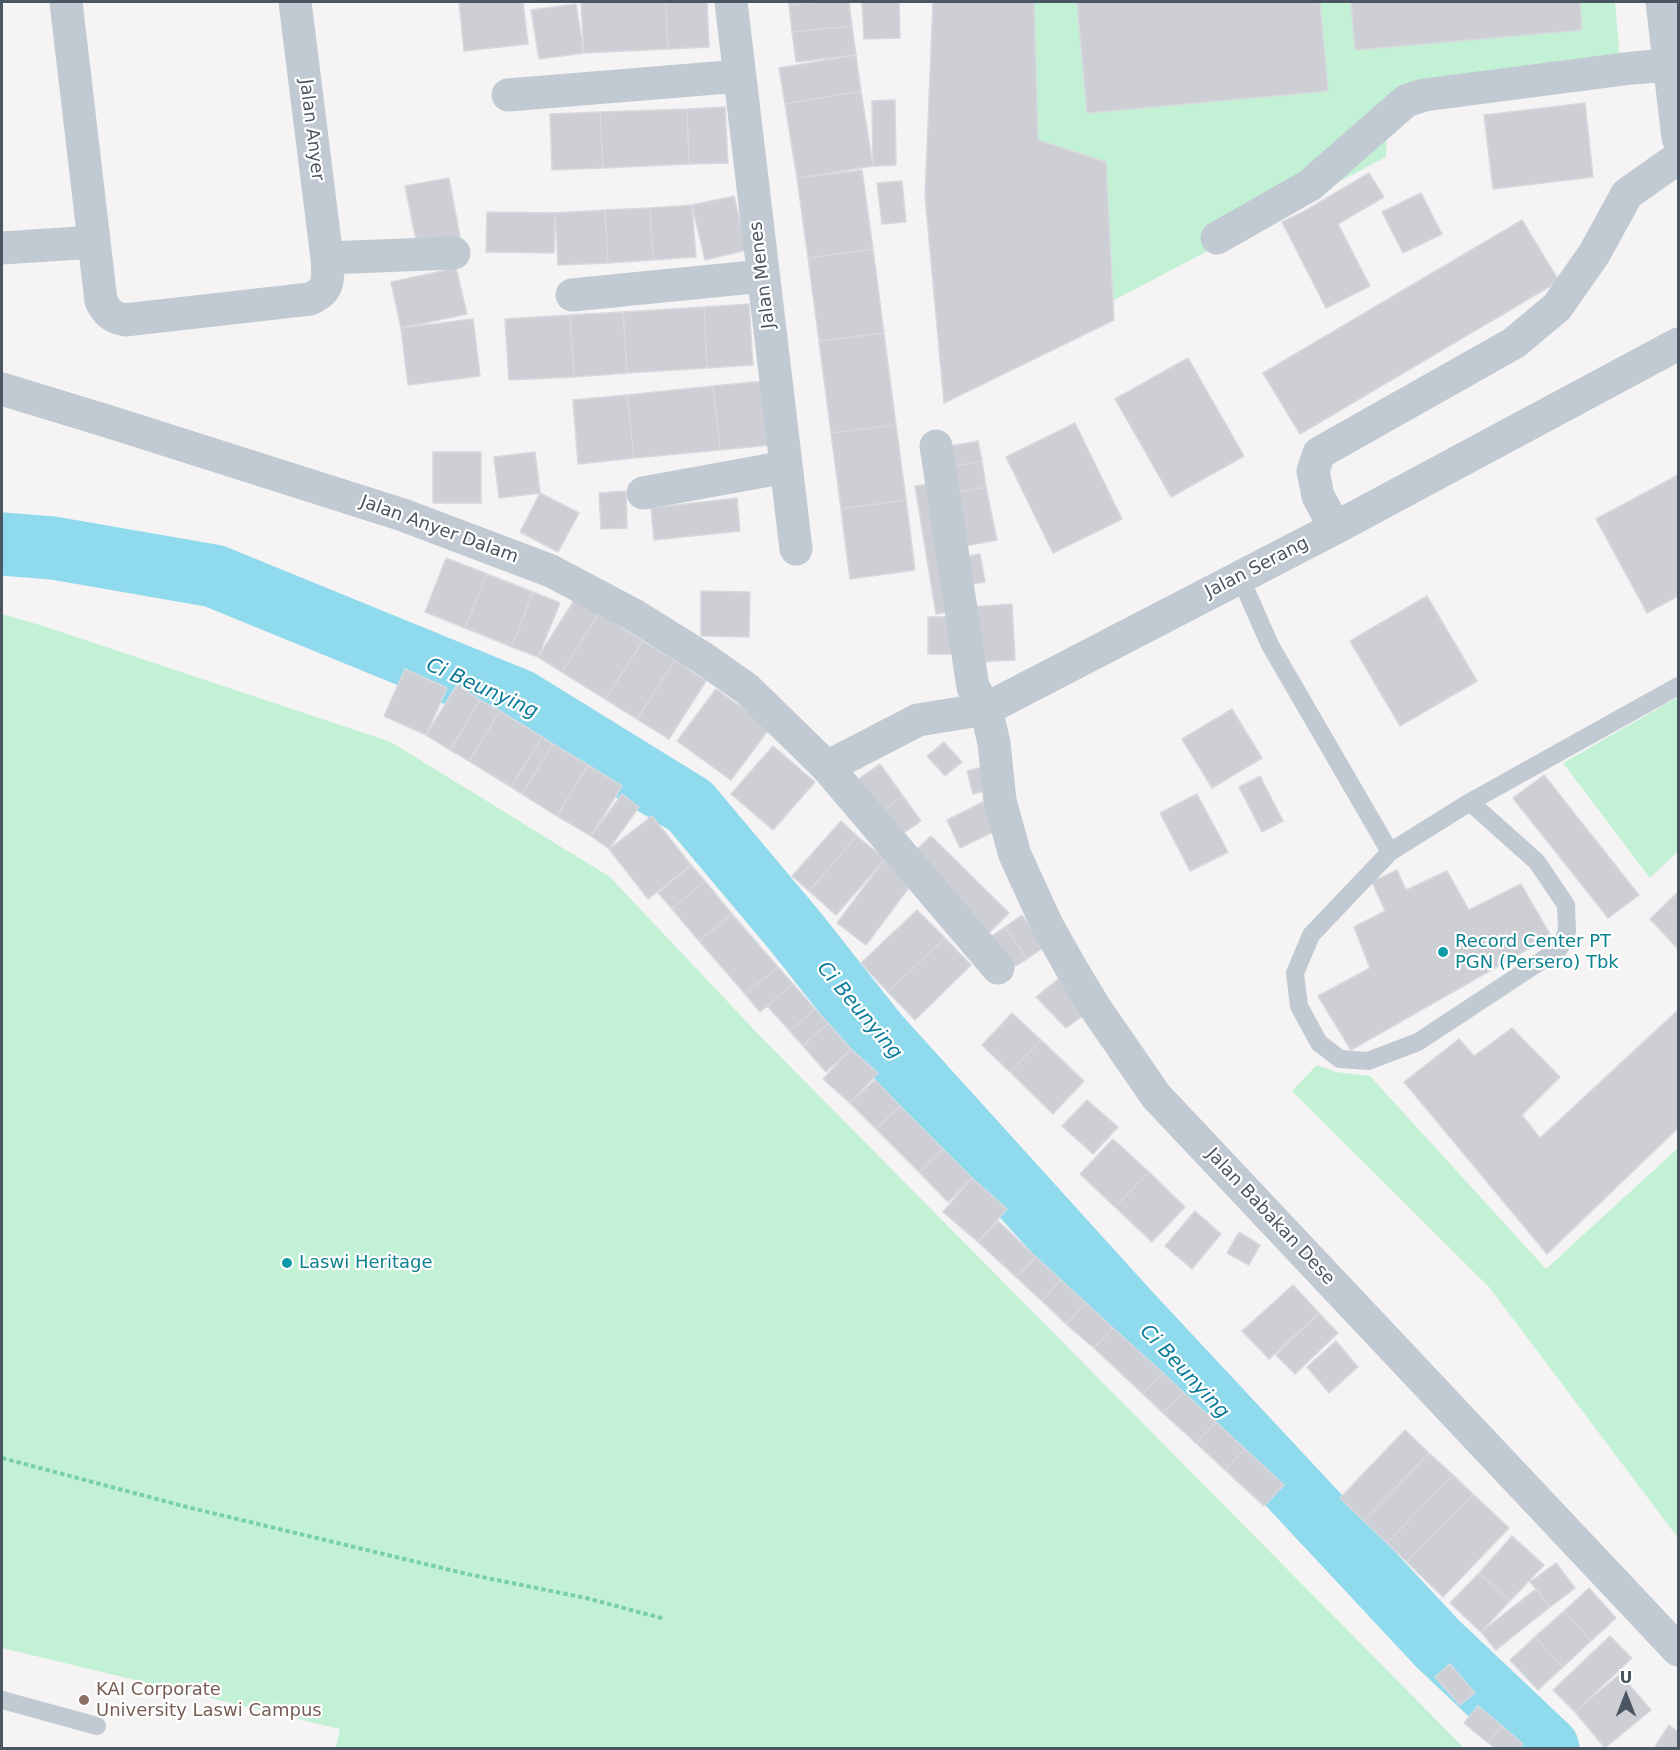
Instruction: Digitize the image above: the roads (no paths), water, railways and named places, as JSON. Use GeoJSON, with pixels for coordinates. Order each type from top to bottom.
{"type":"FeatureCollection","features":[{"type":"Feature","properties":{"kind":"street","name":"Jalan Anyer"},"geometry":{"type":"LineString","coordinates":[[66,2],[101,301],[107,312],[115,318],[125,320],[310,299],[324,290],[328,281],[327,258],[295,2]]}},
{"type":"Feature","properties":{"kind":"street","name":"Jalan Menes"},"geometry":{"type":"LineString","coordinates":[[731,2],[796,549]]}},
{"type":"Feature","properties":{"kind":"street"},"geometry":{"type":"LineString","coordinates":[[1662,2],[1678,138]]}},
{"type":"Feature","properties":{"kind":"street"},"geometry":{"type":"LineString","coordinates":[[1217,238],[1310,185],[1406,101],[1424,95],[1670,65]]}},
{"type":"Feature","properties":{"kind":"street"},"geometry":{"type":"LineString","coordinates":[[508,95],[740,76]]}},
{"type":"Feature","properties":{"kind":"street"},"geometry":{"type":"LineString","coordinates":[[1335,528],[1318,496],[1312,471],[1319,453],[1514,343],[1557,307],[1594,254],[1627,194],[1678,158]]}},
{"type":"Feature","properties":{"kind":"street"},"geometry":{"type":"LineString","coordinates":[[2,248],[94,242]]}},
{"type":"Feature","properties":{"kind":"street"},"geometry":{"type":"LineString","coordinates":[[327,258],[454,253]]}},
{"type":"Feature","properties":{"kind":"street"},"geometry":{"type":"LineString","coordinates":[[572,295],[763,276]]}},
{"type":"Feature","properties":{"kind":"street","name":"Jalan Serang"},"geometry":{"type":"LineString","coordinates":[[827,767],[918,720],[986,709],[1335,528],[1678,344]]}},
{"type":"Feature","properties":{"kind":"street","name":"Jalan Anyer Dalam"},"geometry":{"type":"LineString","coordinates":[[2,389],[403,514],[551,571],[634,615],[703,658],[747,689],[827,767],[998,968]]}},
{"type":"Feature","properties":{"kind":"street","name":"Jalan Babakan Dese"},"geometry":{"type":"LineString","coordinates":[[936,446],[973,687],[986,709],[994,743],[1000,801],[1015,855],[1047,925],[1094,1006],[1156,1096],[1678,1650]]}},
{"type":"Feature","properties":{"kind":"street"},"geometry":{"type":"LineString","coordinates":[[644,493],[786,467]]}},
{"type":"Feature","properties":{"kind":"lane"},"geometry":{"type":"LineString","coordinates":[[1240,577],[1270,645],[1390,852]]}},
{"type":"Feature","properties":{"kind":"lane"},"geometry":{"type":"LineString","coordinates":[[1470,802],[1537,862],[1566,905],[1567,931],[1559,949],[1418,1042],[1368,1061],[1340,1059],[1319,1043],[1299,1006],[1295,973],[1311,935],[1390,852],[1470,802],[1678,686]]}},
{"type":"Feature","properties":{"kind":"lane"},"geometry":{"type":"LineString","coordinates":[[2,1700],[97,1726]]}},
{"type":"Feature","properties":{"kind":"waterway","name":"Ci Beunying"},"geometry":{"type":"LineString","coordinates":[[2,544],[53,548],[214,576],[520,701],[690,806],[795,931],[878,1036],[1129,1313],[1438,1644],[1548,1748]]}},
{"type":"Feature","properties":{"kind":"place","name":"Record Center PT PGN (Persero) Tbk"},"geometry":{"type":"Point","coordinates":[1443,952]}},
{"type":"Feature","properties":{"kind":"place","name":"Laswi Heritage"},"geometry":{"type":"Point","coordinates":[287,1263]}},
{"type":"Feature","properties":{"kind":"place","name":"KAI Corporate University Laswi Campus"},"geometry":{"type":"Point","coordinates":[84,1700]}}]}
